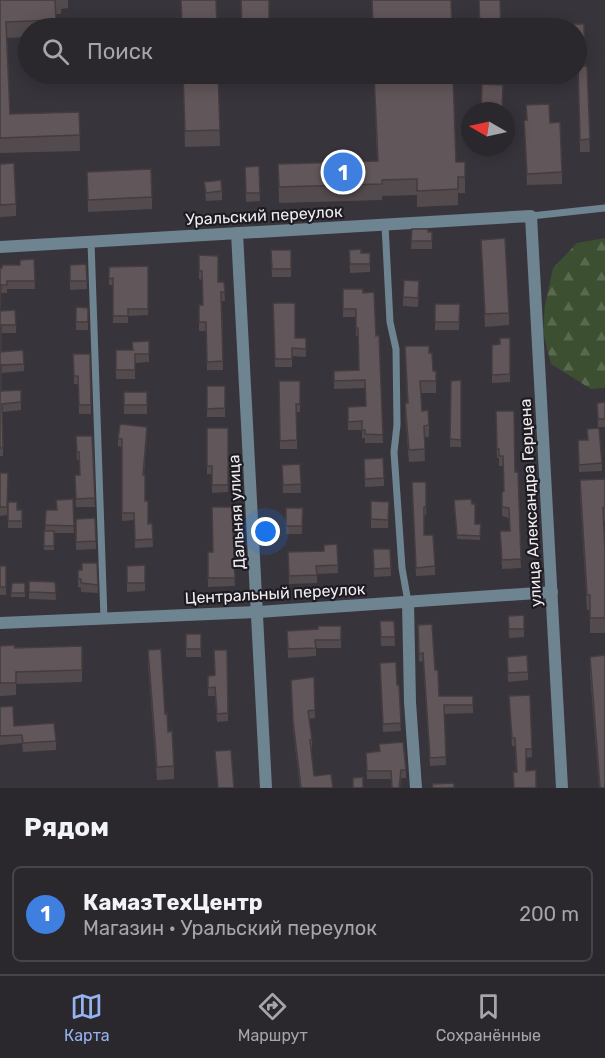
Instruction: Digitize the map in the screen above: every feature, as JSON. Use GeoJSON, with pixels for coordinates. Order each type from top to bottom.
{"type":"FeatureCollection","features":[{"type":"Feature","properties":{"kind":"street","name":"Уральский переулок"},"geometry":{"type":"LineString","coordinates":[[0,247],[531,216]]}},
{"type":"Feature","properties":{"kind":"street","name":"улица Александра Герцена"},"geometry":{"type":"LineString","coordinates":[[531,216],[562,788]]}},
{"type":"Feature","properties":{"kind":"street","name":"Дальняя улица"},"geometry":{"type":"LineString","coordinates":[[237,233],[266,788]]}},
{"type":"Feature","properties":{"kind":"street","name":"Центральный переулок"},"geometry":{"type":"LineString","coordinates":[[0,623],[258,612],[552,592]]}},
{"type":"Feature","properties":{"kind":"street"},"geometry":{"type":"LineString","coordinates":[[408,602],[410,702],[416,788]]}},
{"type":"Feature","properties":{"kind":"lane"},"geometry":{"type":"LineString","coordinates":[[531,216],[605,208]]}},
{"type":"Feature","properties":{"kind":"lane"},"geometry":{"type":"LineString","coordinates":[[384,225],[390,322],[396,349],[397,425],[394,452],[402,568],[408,602]]}},
{"type":"Feature","properties":{"kind":"lane"},"geometry":{"type":"LineString","coordinates":[[91,242],[104,618]]}},
{"type":"Feature","properties":{"kind":"green space"},"geometry":{"type":"Polygon","coordinates":[[[605,238],[605,388],[591,389],[551,364],[543,332],[545,305],[553,268],[577,243],[605,238]]]}},
{"type":"Feature","properties":{"kind":"building"},"geometry":{"type":"Polygon","coordinates":[[[0,0],[55,0],[56,18],[18,18],[18,22],[6,22],[10,114],[79,112],[80,135],[0,138],[0,0]]]}},
{"type":"Feature","properties":{"kind":"building"},"geometry":{"type":"Polygon","coordinates":[[[181,0],[216,0],[217,18],[182,18],[181,0]]]}},
{"type":"Feature","properties":{"kind":"building"},"geometry":{"type":"Polygon","coordinates":[[[241,0],[269,0],[269,18],[242,18],[241,0]]]}},
{"type":"Feature","properties":{"kind":"building"},"geometry":{"type":"Polygon","coordinates":[[[372,0],[451,0],[452,18],[373,18],[372,0]]]}},
{"type":"Feature","properties":{"kind":"building"},"geometry":{"type":"Polygon","coordinates":[[[479,0],[500,0],[501,18],[480,18],[479,0]]]}},
{"type":"Feature","properties":{"kind":"building"},"geometry":{"type":"Polygon","coordinates":[[[587,66],[590,139],[580,140],[578,84],[587,84],[587,66]]]}},
{"type":"Feature","properties":{"kind":"building"},"geometry":{"type":"Polygon","coordinates":[[[183,84],[218,84],[220,130],[185,131],[183,84]]]}},
{"type":"Feature","properties":{"kind":"building"},"geometry":{"type":"Polygon","coordinates":[[[374,84],[453,84],[456,162],[465,162],[465,177],[458,177],[458,189],[417,191],[417,179],[382,180],[382,184],[279,187],[278,164],[378,161],[374,84]]]}},
{"type":"Feature","properties":{"kind":"building"},"geometry":{"type":"Polygon","coordinates":[[[482,84],[503,85],[502,102],[481,102],[482,84]]]}},
{"type":"Feature","properties":{"kind":"building"},"geometry":{"type":"Polygon","coordinates":[[[549,104],[550,123],[560,122],[562,172],[527,174],[524,120],[527,120],[526,105],[549,104]]]}},
{"type":"Feature","properties":{"kind":"building"},"geometry":{"type":"Polygon","coordinates":[[[14,163],[16,204],[0,205],[0,164],[14,163]]]}},
{"type":"Feature","properties":{"kind":"building"},"geometry":{"type":"Polygon","coordinates":[[[259,166],[260,193],[246,193],[245,167],[259,166]]]}},
{"type":"Feature","properties":{"kind":"building"},"geometry":{"type":"Polygon","coordinates":[[[151,169],[152,197],[88,200],[87,172],[151,169]]]}},
{"type":"Feature","properties":{"kind":"building"},"geometry":{"type":"Polygon","coordinates":[[[221,180],[222,191],[206,193],[204,182],[221,180]]]}},
{"type":"Feature","properties":{"kind":"building"},"geometry":{"type":"Polygon","coordinates":[[[412,229],[428,229],[428,232],[432,232],[432,241],[411,241],[412,229]]]}},
{"type":"Feature","properties":{"kind":"building"},"geometry":{"type":"Polygon","coordinates":[[[505,238],[509,313],[485,314],[481,240],[505,238]]]}},
{"type":"Feature","properties":{"kind":"building"},"geometry":{"type":"Polygon","coordinates":[[[361,249],[361,253],[370,253],[370,264],[350,264],[349,250],[361,249]]]}},
{"type":"Feature","properties":{"kind":"building"},"geometry":{"type":"Polygon","coordinates":[[[271,250],[291,250],[291,269],[272,269],[271,250]]]}},
{"type":"Feature","properties":{"kind":"building"},"geometry":{"type":"Polygon","coordinates":[[[199,255],[218,256],[218,282],[224,282],[225,292],[221,292],[223,361],[207,362],[206,322],[199,322],[199,305],[203,305],[199,255]]]}},
{"type":"Feature","properties":{"kind":"building"},"geometry":{"type":"Polygon","coordinates":[[[34,259],[35,281],[7,281],[7,285],[1,285],[0,311],[0,268],[2,265],[20,265],[20,260],[34,259]]]}},
{"type":"Feature","properties":{"kind":"building"},"geometry":{"type":"Polygon","coordinates":[[[86,264],[87,281],[70,281],[70,265],[86,264]]]}},
{"type":"Feature","properties":{"kind":"building"},"geometry":{"type":"Polygon","coordinates":[[[148,266],[148,309],[128,309],[128,316],[113,316],[113,278],[109,279],[109,267],[148,266]]]}},
{"type":"Feature","properties":{"kind":"building"},"geometry":{"type":"Polygon","coordinates":[[[404,280],[419,281],[418,298],[403,297],[404,280]]]}},
{"type":"Feature","properties":{"kind":"building"},"geometry":{"type":"Polygon","coordinates":[[[343,289],[363,289],[363,293],[374,292],[376,336],[379,335],[383,435],[365,434],[365,430],[362,430],[362,421],[348,422],[348,407],[366,406],[365,380],[334,381],[334,371],[359,370],[356,309],[343,309],[343,289]]]}},
{"type":"Feature","properties":{"kind":"building"},"geometry":{"type":"Polygon","coordinates":[[[273,303],[295,303],[295,338],[306,338],[306,349],[292,348],[292,359],[275,359],[273,303]]]}},
{"type":"Feature","properties":{"kind":"building"},"geometry":{"type":"Polygon","coordinates":[[[435,304],[460,304],[459,322],[435,322],[435,304]]]}},
{"type":"Feature","properties":{"kind":"building"},"geometry":{"type":"Polygon","coordinates":[[[76,307],[88,308],[88,322],[76,322],[76,307]]]}},
{"type":"Feature","properties":{"kind":"building"},"geometry":{"type":"Polygon","coordinates":[[[15,310],[16,325],[1,325],[1,352],[23,350],[24,364],[1,365],[1,391],[21,390],[21,402],[2,404],[3,448],[0,448],[0,311],[15,310]]]}},
{"type":"Feature","properties":{"kind":"building"},"geometry":{"type":"Polygon","coordinates":[[[500,338],[510,338],[510,374],[492,375],[492,345],[500,344],[500,338]]]}},
{"type":"Feature","properties":{"kind":"building"},"geometry":{"type":"Polygon","coordinates":[[[149,341],[149,354],[135,354],[135,370],[116,370],[116,350],[133,350],[132,342],[149,341]]]}},
{"type":"Feature","properties":{"kind":"building"},"geometry":{"type":"Polygon","coordinates":[[[405,346],[429,346],[429,353],[432,353],[433,371],[436,371],[436,381],[420,381],[422,411],[428,410],[429,425],[424,426],[425,449],[409,450],[405,403],[408,403],[405,346]]]}},
{"type":"Feature","properties":{"kind":"building"},"geometry":{"type":"Polygon","coordinates":[[[73,354],[90,354],[91,405],[79,405],[78,376],[74,376],[73,354]]]}},
{"type":"Feature","properties":{"kind":"building"},"geometry":{"type":"Polygon","coordinates":[[[461,380],[461,440],[450,439],[451,381],[461,380]]]}},
{"type":"Feature","properties":{"kind":"building"},"geometry":{"type":"Polygon","coordinates":[[[279,381],[300,381],[300,404],[296,404],[297,440],[280,441],[279,381]]]}},
{"type":"Feature","properties":{"kind":"building"},"geometry":{"type":"Polygon","coordinates":[[[207,386],[225,386],[225,408],[207,409],[207,386]]]}},
{"type":"Feature","properties":{"kind":"building"},"geometry":{"type":"Polygon","coordinates":[[[124,392],[147,392],[147,405],[124,405],[124,392]]]}},
{"type":"Feature","properties":{"kind":"building"},"geometry":{"type":"Polygon","coordinates":[[[605,402],[605,419],[598,419],[597,403],[605,402]]]}},
{"type":"Feature","properties":{"kind":"building"},"geometry":{"type":"Polygon","coordinates":[[[496,411],[514,411],[515,472],[518,472],[521,559],[502,560],[500,531],[510,531],[509,508],[502,507],[503,456],[499,456],[499,449],[497,449],[496,411]]]}},
{"type":"Feature","properties":{"kind":"building"},"geometry":{"type":"Polygon","coordinates":[[[120,424],[147,427],[143,475],[145,475],[145,501],[148,501],[148,524],[152,523],[153,539],[135,540],[134,513],[122,513],[122,439],[118,439],[120,424]]]}},
{"type":"Feature","properties":{"kind":"building"},"geometry":{"type":"Polygon","coordinates":[[[207,428],[228,428],[228,485],[212,485],[212,466],[207,466],[207,428]]]}},
{"type":"Feature","properties":{"kind":"building"},"geometry":{"type":"Polygon","coordinates":[[[599,428],[602,463],[579,465],[578,440],[588,440],[587,429],[599,428]]]}},
{"type":"Feature","properties":{"kind":"building"},"geometry":{"type":"Polygon","coordinates":[[[76,436],[92,436],[95,498],[76,499],[75,475],[80,475],[76,436]]]}},
{"type":"Feature","properties":{"kind":"building"},"geometry":{"type":"Polygon","coordinates":[[[383,458],[384,478],[365,479],[364,459],[383,458]]]}},
{"type":"Feature","properties":{"kind":"building"},"geometry":{"type":"Polygon","coordinates":[[[300,464],[301,484],[283,485],[282,465],[300,464]]]}},
{"type":"Feature","properties":{"kind":"building"},"geometry":{"type":"Polygon","coordinates":[[[0,473],[8,473],[7,507],[0,507],[0,473]]]}},
{"type":"Feature","properties":{"kind":"building"},"geometry":{"type":"Polygon","coordinates":[[[605,479],[605,507],[603,508],[605,618],[590,618],[580,480],[605,479]]]}},
{"type":"Feature","properties":{"kind":"building"},"geometry":{"type":"Polygon","coordinates":[[[412,482],[426,482],[424,535],[433,535],[435,566],[416,568],[412,482]]]}},
{"type":"Feature","properties":{"kind":"building"},"geometry":{"type":"Polygon","coordinates":[[[73,499],[74,526],[45,525],[46,510],[57,510],[56,500],[73,499]]]}},
{"type":"Feature","properties":{"kind":"building"},"geometry":{"type":"Polygon","coordinates":[[[471,499],[472,504],[475,504],[475,524],[481,524],[480,536],[457,535],[454,500],[471,499]]]}},
{"type":"Feature","properties":{"kind":"building"},"geometry":{"type":"Polygon","coordinates":[[[371,501],[389,502],[388,520],[371,519],[371,501]]]}},
{"type":"Feature","properties":{"kind":"building"},"geometry":{"type":"Polygon","coordinates":[[[8,502],[17,502],[17,510],[22,510],[22,521],[8,521],[8,502]]]}},
{"type":"Feature","properties":{"kind":"building"},"geometry":{"type":"Polygon","coordinates":[[[212,507],[232,507],[235,578],[208,578],[208,552],[213,552],[212,507]]]}},
{"type":"Feature","properties":{"kind":"building"},"geometry":{"type":"Polygon","coordinates":[[[286,508],[303,508],[302,526],[286,526],[286,508]]]}},
{"type":"Feature","properties":{"kind":"building"},"geometry":{"type":"Polygon","coordinates":[[[95,518],[96,541],[76,542],[76,519],[95,518]]]}},
{"type":"Feature","properties":{"kind":"building"},"geometry":{"type":"Polygon","coordinates":[[[44,531],[54,531],[54,546],[44,546],[44,531]]]}},
{"type":"Feature","properties":{"kind":"building"},"geometry":{"type":"Polygon","coordinates":[[[337,544],[338,565],[316,566],[317,575],[289,576],[288,552],[324,551],[324,545],[337,544]]]}},
{"type":"Feature","properties":{"kind":"building"},"geometry":{"type":"Polygon","coordinates":[[[373,549],[390,549],[391,568],[374,569],[373,549]]]}},
{"type":"Feature","properties":{"kind":"building"},"geometry":{"type":"Polygon","coordinates":[[[82,563],[97,563],[98,585],[81,583],[81,579],[78,579],[78,570],[82,570],[82,563]]]}},
{"type":"Feature","properties":{"kind":"building"},"geometry":{"type":"Polygon","coordinates":[[[145,565],[145,583],[127,583],[127,566],[145,565]]]}},
{"type":"Feature","properties":{"kind":"building"},"geometry":{"type":"Polygon","coordinates":[[[0,566],[6,566],[6,587],[0,587],[0,566]]]}},
{"type":"Feature","properties":{"kind":"building"},"geometry":{"type":"Polygon","coordinates":[[[29,581],[55,582],[56,593],[29,592],[29,581]]]}},
{"type":"Feature","properties":{"kind":"building"},"geometry":{"type":"Polygon","coordinates":[[[12,583],[25,583],[25,593],[11,593],[12,583]]]}},
{"type":"Feature","properties":{"kind":"building"},"geometry":{"type":"Polygon","coordinates":[[[524,615],[524,629],[509,629],[508,616],[524,615]]]}},
{"type":"Feature","properties":{"kind":"building"},"geometry":{"type":"Polygon","coordinates":[[[380,621],[394,621],[395,637],[381,637],[380,621]]]}},
{"type":"Feature","properties":{"kind":"building"},"geometry":{"type":"Polygon","coordinates":[[[432,624],[439,696],[473,696],[473,705],[444,705],[446,757],[430,758],[423,653],[419,654],[418,625],[432,624]]]}},
{"type":"Feature","properties":{"kind":"building"},"geometry":{"type":"Polygon","coordinates":[[[318,626],[341,626],[341,640],[315,640],[316,648],[288,649],[287,631],[318,629],[318,626]]]}},
{"type":"Feature","properties":{"kind":"building"},"geometry":{"type":"Polygon","coordinates":[[[186,634],[201,634],[201,649],[186,649],[186,634]]]}},
{"type":"Feature","properties":{"kind":"building"},"geometry":{"type":"Polygon","coordinates":[[[14,645],[15,648],[82,646],[82,670],[16,672],[16,683],[0,683],[0,646],[14,645]]]}},
{"type":"Feature","properties":{"kind":"building"},"geometry":{"type":"Polygon","coordinates":[[[161,649],[165,714],[167,713],[168,732],[172,731],[174,766],[157,767],[148,650],[161,649]]]}},
{"type":"Feature","properties":{"kind":"building"},"geometry":{"type":"Polygon","coordinates":[[[214,650],[227,650],[228,713],[217,714],[215,687],[208,688],[208,676],[215,675],[214,650]]]}},
{"type":"Feature","properties":{"kind":"building"},"geometry":{"type":"Polygon","coordinates":[[[527,655],[528,672],[508,673],[507,657],[527,655]]]}},
{"type":"Feature","properties":{"kind":"building"},"geometry":{"type":"Polygon","coordinates":[[[605,655],[605,788],[600,788],[590,657],[605,655]]]}},
{"type":"Feature","properties":{"kind":"building"},"geometry":{"type":"Polygon","coordinates":[[[396,662],[401,723],[383,724],[380,663],[396,662]]]}},
{"type":"Feature","properties":{"kind":"building"},"geometry":{"type":"Polygon","coordinates":[[[314,677],[315,710],[308,711],[314,776],[331,774],[333,788],[301,788],[291,680],[314,677]]]}},
{"type":"Feature","properties":{"kind":"building"},"geometry":{"type":"Polygon","coordinates":[[[530,695],[532,749],[526,749],[526,771],[536,770],[536,788],[514,788],[513,772],[517,772],[509,696],[530,695]]]}},
{"type":"Feature","properties":{"kind":"building"},"geometry":{"type":"Polygon","coordinates":[[[13,706],[14,726],[54,723],[56,741],[23,743],[22,735],[0,736],[0,707],[13,706]]]}},
{"type":"Feature","properties":{"kind":"building"},"geometry":{"type":"Polygon","coordinates":[[[403,742],[406,770],[401,770],[399,788],[392,788],[391,771],[367,771],[366,753],[380,751],[379,744],[403,742]]]}},
{"type":"Feature","properties":{"kind":"building"},"geometry":{"type":"Polygon","coordinates":[[[231,750],[234,788],[218,788],[215,751],[231,750]]]}},
{"type":"Feature","properties":{"kind":"building"},"geometry":{"type":"Polygon","coordinates":[[[363,777],[363,788],[353,788],[353,778],[363,777]]]}},
{"type":"Feature","properties":{"kind":"building"},"geometry":{"type":"Polygon","coordinates":[[[454,783],[454,788],[433,788],[432,784],[454,783]]]}},
{"type":"Feature","properties":{"kind":"place","name":"КамазТехЦентр"},"geometry":{"type":"Point","coordinates":[343,172]}}]}
